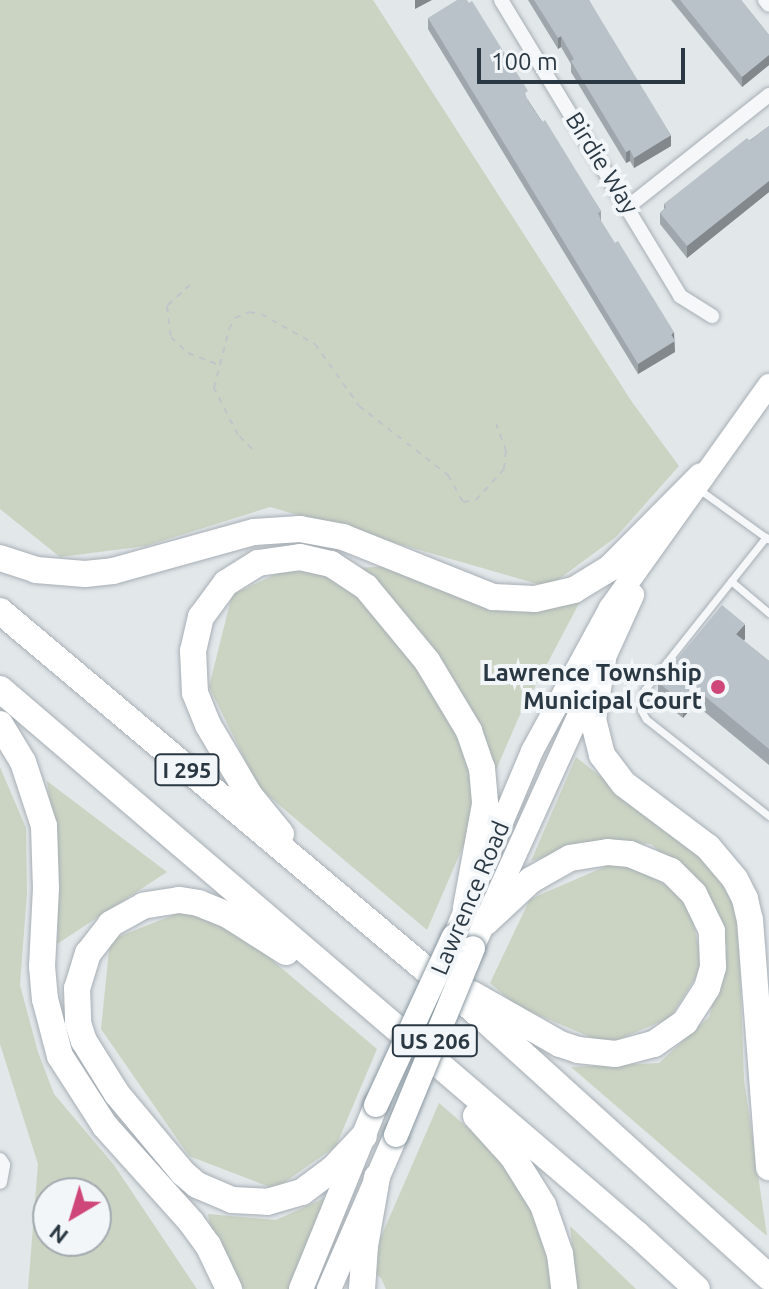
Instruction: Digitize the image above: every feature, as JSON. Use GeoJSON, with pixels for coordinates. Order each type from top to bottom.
{"type":"FeatureCollection","features":[{"type":"Feature","properties":{"kind":"highway"},"geometry":{"type":"LineString","coordinates":[[0,558],[36,570],[85,574],[113,571],[254,532],[300,529],[343,537],[493,597],[535,599],[574,590],[610,568],[698,482]]}},
{"type":"Feature","properties":{"kind":"highway"},"geometry":{"type":"LineString","coordinates":[[374,927],[281,834],[250,796],[215,740],[197,699],[193,651],[206,607],[235,576],[274,559],[316,559],[359,580],[412,641],[461,715],[477,751],[485,795],[476,915]]}},
{"type":"Feature","properties":{"kind":"highway","name":"I 295"},"geometry":{"type":"LineString","coordinates":[[0,611],[638,1155],[769,1277]]}},
{"type":"Feature","properties":{"kind":"highway"},"geometry":{"type":"LineString","coordinates":[[603,659],[593,719],[596,740],[607,763],[624,784],[708,847],[735,879],[745,899],[750,920],[769,1167]]}},
{"type":"Feature","properties":{"kind":"highway","name":"I 295"},"geometry":{"type":"LineString","coordinates":[[0,689],[697,1289]]}},
{"type":"Feature","properties":{"kind":"highway"},"geometry":{"type":"LineString","coordinates":[[0,724],[23,762],[44,826],[46,888],[42,966],[47,1010],[60,1056],[105,1126],[208,1245],[229,1289]]}},
{"type":"Feature","properties":{"kind":"highway"},"geometry":{"type":"LineString","coordinates":[[418,965],[560,1044],[578,1050],[616,1054],[654,1044],[685,1022],[707,988],[713,967],[712,931],[694,894],[671,871],[630,854],[608,852],[570,858],[476,915]]}},
{"type":"Feature","properties":{"kind":"highway"},"geometry":{"type":"LineString","coordinates":[[364,1136],[319,1182],[285,1199],[249,1203],[213,1194],[197,1185],[174,1163],[96,1063],[78,1023],[77,988],[88,953],[111,924],[143,906],[179,900],[199,903],[228,915],[370,1005]]}},
{"type":"Feature","properties":{"kind":"highway","name":"Lawrence Road"},"geometry":{"type":"LineString","coordinates":[[301,1289],[376,1105],[464,942]]}},
{"type":"Feature","properties":{"kind":"highway","name":"Lawrence Road"},"geometry":{"type":"LineString","coordinates":[[329,1289],[396,1135],[464,942]]}},
{"type":"Feature","properties":{"kind":"highway"},"geometry":{"type":"LineString","coordinates":[[420,1049],[450,1091],[483,1122],[530,1180],[553,1228],[564,1289]]}},
{"type":"Feature","properties":{"kind":"highway"},"geometry":{"type":"LineString","coordinates":[[362,1289],[365,1246],[377,1177]]}},
{"type":"Feature","properties":{"kind":"main road","name":"Lawrence Road"},"geometry":{"type":"LineString","coordinates":[[476,915],[532,751],[610,608],[769,385]]}},
{"type":"Feature","properties":{"kind":"main road","name":"Lawrence Road"},"geometry":{"type":"LineString","coordinates":[[464,942],[670,523]]}},
{"type":"Feature","properties":{"kind":"street","name":"Birdie Way"},"geometry":{"type":"LineString","coordinates":[[501,0],[629,206],[680,296],[712,316]]}},
{"type":"Feature","properties":{"kind":"street"},"geometry":{"type":"LineString","coordinates":[[629,206],[769,95]]}},
{"type":"Feature","properties":{"kind":"street"},"geometry":{"type":"LineString","coordinates":[[0,1160],[3,1165],[0,1182]]}},
{"type":"Feature","properties":{"kind":"lane"},"geometry":{"type":"LineString","coordinates":[[698,482],[768,538],[645,689],[641,710],[646,719],[769,816]]}},
{"type":"Feature","properties":{"kind":"lane"},"geometry":{"type":"LineString","coordinates":[[731,581],[769,613]]}},
{"type":"Feature","properties":{"kind":"path"},"geometry":{"type":"LineString","coordinates":[[190,285],[167,306],[171,337],[188,353],[218,364]]}},
{"type":"Feature","properties":{"kind":"path"},"geometry":{"type":"LineString","coordinates":[[252,449],[244,443],[214,388],[229,329],[241,313],[261,314],[304,335],[315,344],[359,406],[448,475],[457,496],[470,504],[486,491],[507,461],[496,424]]}},
{"type":"Feature","properties":{"kind":"green space"},"geometry":{"type":"Polygon","coordinates":[[[0,0],[373,0],[632,402],[679,466],[616,537],[548,587],[270,507],[146,546],[60,557],[0,509],[0,0]]]}},
{"type":"Feature","properties":{"kind":"green space"},"geometry":{"type":"Polygon","coordinates":[[[393,566],[510,608],[584,594],[518,719],[427,930],[259,788],[209,687],[232,595],[280,572],[393,566]]]}},
{"type":"Feature","properties":{"kind":"green space"},"geometry":{"type":"Polygon","coordinates":[[[576,757],[712,865],[738,914],[744,1080],[767,1236],[571,1067],[659,1063],[709,1017],[727,947],[708,896],[651,844],[606,841],[531,861],[576,757]]]}},
{"type":"Feature","properties":{"kind":"green space"},"geometry":{"type":"Polygon","coordinates":[[[0,767],[26,828],[27,892],[20,985],[38,1052],[54,1094],[114,1165],[197,1289],[28,1289],[32,1239],[32,1257],[112,1257],[112,1177],[37,1177],[38,1164],[0,1044],[0,767]]]}},
{"type":"Feature","properties":{"kind":"green space"},"geometry":{"type":"Polygon","coordinates":[[[47,781],[167,872],[57,944],[59,870],[47,781]]]}},
{"type":"Feature","properties":{"kind":"green space"},"geometry":{"type":"Polygon","coordinates":[[[623,859],[688,899],[703,966],[670,1018],[607,1044],[531,1012],[530,1018],[490,983],[530,899],[623,859]]]}},
{"type":"Feature","properties":{"kind":"green space"},"geometry":{"type":"Polygon","coordinates":[[[191,908],[214,911],[377,1049],[336,1146],[275,1189],[189,1156],[101,1029],[110,940],[191,908]]]}},
{"type":"Feature","properties":{"kind":"green space"},"geometry":{"type":"Polygon","coordinates":[[[439,1103],[521,1174],[558,1274],[551,1289],[386,1289],[381,1278],[368,1267],[439,1103]]]}},
{"type":"Feature","properties":{"kind":"green space"},"geometry":{"type":"Polygon","coordinates":[[[329,1196],[290,1289],[244,1289],[211,1236],[208,1214],[276,1220],[329,1196]]]}},
{"type":"Feature","properties":{"kind":"green space"},"geometry":{"type":"Polygon","coordinates":[[[570,1226],[636,1289],[577,1289],[570,1226]]]}},
{"type":"Feature","properties":{"kind":"building"},"geometry":{"type":"Polygon","coordinates":[[[457,0],[472,1],[528,91],[525,93],[528,101],[542,122],[545,120],[601,211],[598,213],[601,221],[615,243],[618,241],[674,332],[671,334],[675,341],[638,364],[428,18],[457,0]]]}},
{"type":"Feature","properties":{"kind":"building"},"geometry":{"type":"Polygon","coordinates":[[[534,0],[589,0],[671,135],[634,158],[630,150],[626,152],[571,61],[574,59],[561,36],[558,38],[534,0]]]}},
{"type":"Feature","properties":{"kind":"building"},"geometry":{"type":"Polygon","coordinates":[[[680,0],[741,0],[769,35],[769,55],[742,77],[680,0]]]}},
{"type":"Feature","properties":{"kind":"building"},"geometry":{"type":"Polygon","coordinates":[[[769,126],[769,181],[687,246],[660,213],[666,207],[664,204],[747,138],[750,141],[769,126]]]}},
{"type":"Feature","properties":{"kind":"building","name":"Lawrence Township Municipal Court"},"geometry":{"type":"Polygon","coordinates":[[[722,605],[745,624],[736,634],[769,661],[769,749],[695,688],[683,703],[658,682],[722,605]]]}},
{"type":"Feature","properties":{"kind":"place","name":"Lawrence Township Municipal Court"},"geometry":{"type":"Point","coordinates":[718,687]}}]}
